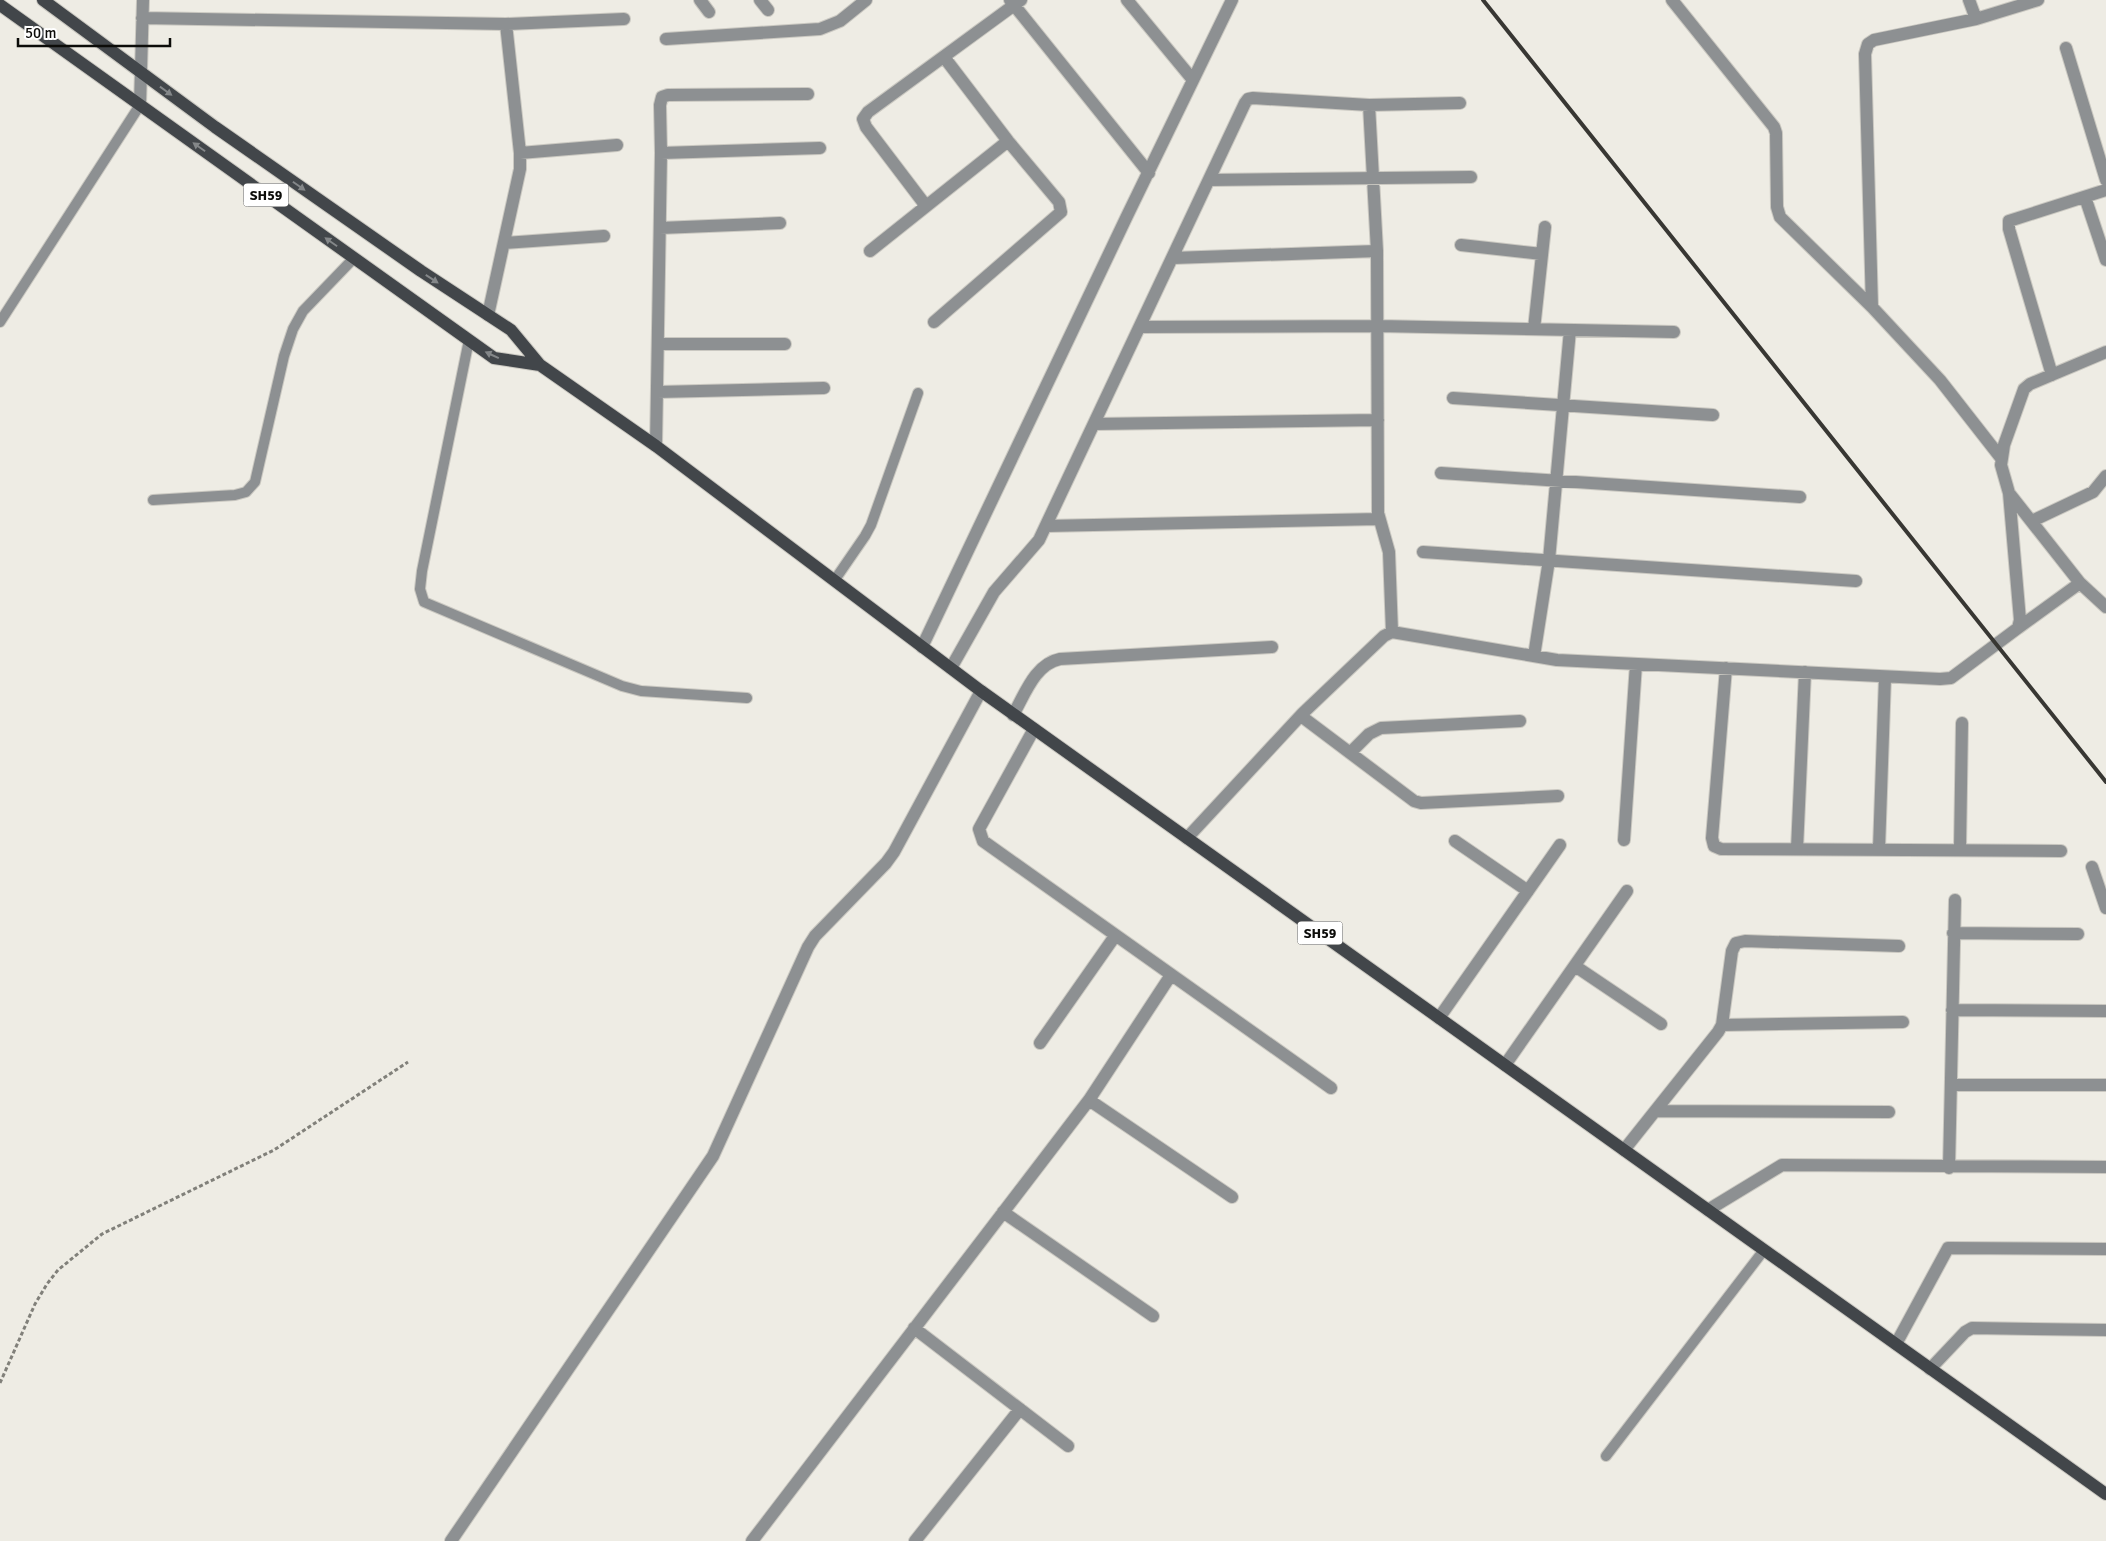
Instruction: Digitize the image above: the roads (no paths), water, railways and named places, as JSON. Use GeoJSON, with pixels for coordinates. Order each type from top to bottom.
{"type":"FeatureCollection","features":[{"type":"Feature","properties":{"kind":"main road","name":"SH59"},"geometry":{"type":"LineString","coordinates":[[43,0],[140,72],[421,271],[512,330],[540,365],[656,446],[980,691],[2106,1494]]}},
{"type":"Feature","properties":{"kind":"main road","name":"SH59"},"geometry":{"type":"LineString","coordinates":[[0,6],[494,358],[540,365]]}},
{"type":"Feature","properties":{"kind":"street"},"geometry":{"type":"LineString","coordinates":[[140,105],[143,0]]}},
{"type":"Feature","properties":{"kind":"street"},"geometry":{"type":"LineString","coordinates":[[700,0],[709,12]]}},
{"type":"Feature","properties":{"kind":"street"},"geometry":{"type":"LineString","coordinates":[[666,40],[820,29],[840,21],[866,0]]}},
{"type":"Feature","properties":{"kind":"street"},"geometry":{"type":"LineString","coordinates":[[1127,0],[1193,80]]}},
{"type":"Feature","properties":{"kind":"street"},"geometry":{"type":"LineString","coordinates":[[922,647],[1232,0]]}},
{"type":"Feature","properties":{"kind":"street"},"geometry":{"type":"LineString","coordinates":[[1672,0],[1774,127],[1776,133],[1777,207],[1780,217],[1872,307],[1940,380],[2001,458],[2009,493],[2020,620],[2018,628]]}},
{"type":"Feature","properties":{"kind":"street"},"geometry":{"type":"LineString","coordinates":[[1969,0],[1976,20]]}},
{"type":"Feature","properties":{"kind":"street"},"geometry":{"type":"LineString","coordinates":[[1872,307],[1865,54],[1868,44],[1874,40],[1976,20],[2038,0]]}},
{"type":"Feature","properties":{"kind":"street"},"geometry":{"type":"LineString","coordinates":[[926,206],[866,127],[863,119],[868,112],[1015,2],[1149,174]]}},
{"type":"Feature","properties":{"kind":"street"},"geometry":{"type":"LineString","coordinates":[[142,18],[506,24],[624,19]]}},
{"type":"Feature","properties":{"kind":"street"},"geometry":{"type":"LineString","coordinates":[[488,315],[520,169],[520,153],[506,24]]}},
{"type":"Feature","properties":{"kind":"street"},"geometry":{"type":"LineString","coordinates":[[2066,48],[2106,180]]}},
{"type":"Feature","properties":{"kind":"street"},"geometry":{"type":"LineString","coordinates":[[934,322],[1061,212],[1059,202],[1008,141],[944,57]]}},
{"type":"Feature","properties":{"kind":"street"},"geometry":{"type":"LineString","coordinates":[[656,446],[661,152],[660,105],[662,97],[668,95],[808,94]]}},
{"type":"Feature","properties":{"kind":"street"},"geometry":{"type":"LineString","coordinates":[[951,668],[994,592],[1036,546],[1248,99],[1369,105],[1460,103]]}},
{"type":"Feature","properties":{"kind":"street"},"geometry":{"type":"LineString","coordinates":[[1369,105],[1377,251],[1379,519],[1389,552],[1392,632]]}},
{"type":"Feature","properties":{"kind":"street"},"geometry":{"type":"LineString","coordinates":[[870,251],[1008,141]]}},
{"type":"Feature","properties":{"kind":"street"},"geometry":{"type":"LineString","coordinates":[[520,153],[617,145]]}},
{"type":"Feature","properties":{"kind":"street"},"geometry":{"type":"LineString","coordinates":[[661,152],[820,148]]}},
{"type":"Feature","properties":{"kind":"street"},"geometry":{"type":"LineString","coordinates":[[1209,180],[1471,177]]}},
{"type":"Feature","properties":{"kind":"street"},"geometry":{"type":"LineString","coordinates":[[2052,375],[2009,230],[2009,221],[2106,190]]}},
{"type":"Feature","properties":{"kind":"street"},"geometry":{"type":"LineString","coordinates":[[2085,197],[2106,260]]}},
{"type":"Feature","properties":{"kind":"street"},"geometry":{"type":"LineString","coordinates":[[660,228],[780,223]]}},
{"type":"Feature","properties":{"kind":"street"},"geometry":{"type":"LineString","coordinates":[[1534,329],[1545,227]]}},
{"type":"Feature","properties":{"kind":"street"},"geometry":{"type":"LineString","coordinates":[[504,243],[604,236]]}},
{"type":"Feature","properties":{"kind":"street"},"geometry":{"type":"LineString","coordinates":[[1462,245],[1542,254]]}},
{"type":"Feature","properties":{"kind":"street"},"geometry":{"type":"LineString","coordinates":[[1173,258],[1377,251]]}},
{"type":"Feature","properties":{"kind":"street"},"geometry":{"type":"LineString","coordinates":[[1140,327],[1378,326],[1674,332]]}},
{"type":"Feature","properties":{"kind":"street"},"geometry":{"type":"LineString","coordinates":[[1534,656],[1549,560],[1570,330]]}},
{"type":"Feature","properties":{"kind":"street"},"geometry":{"type":"LineString","coordinates":[[658,344],[785,344]]}},
{"type":"Feature","properties":{"kind":"street"},"geometry":{"type":"LineString","coordinates":[[2001,458],[2020,395],[2024,389],[2030,384],[2106,352]]}},
{"type":"Feature","properties":{"kind":"street"},"geometry":{"type":"LineString","coordinates":[[657,392],[824,388]]}},
{"type":"Feature","properties":{"kind":"street"},"geometry":{"type":"LineString","coordinates":[[1453,398],[1713,415]]}},
{"type":"Feature","properties":{"kind":"street"},"geometry":{"type":"LineString","coordinates":[[1094,424],[1378,420]]}},
{"type":"Feature","properties":{"kind":"street"},"geometry":{"type":"LineString","coordinates":[[1441,472],[1800,497]]}},
{"type":"Feature","properties":{"kind":"street"},"geometry":{"type":"LineString","coordinates":[[2032,521],[2093,492],[2106,476]]}},
{"type":"Feature","properties":{"kind":"street"},"geometry":{"type":"LineString","coordinates":[[2009,493],[2080,583],[2106,607]]}},
{"type":"Feature","properties":{"kind":"street"},"geometry":{"type":"LineString","coordinates":[[1046,526],[1379,519]]}},
{"type":"Feature","properties":{"kind":"street"},"geometry":{"type":"LineString","coordinates":[[1423,552],[1856,581]]}},
{"type":"Feature","properties":{"kind":"street"},"geometry":{"type":"LineString","coordinates":[[1187,838],[1300,716],[1384,636],[1392,632],[1557,660],[1950,678],[2080,583]]}},
{"type":"Feature","properties":{"kind":"street"},"geometry":{"type":"LineString","coordinates":[[1014,714],[1041,667],[1050,661],[1060,658],[1272,647]]}},
{"type":"Feature","properties":{"kind":"street"},"geometry":{"type":"LineString","coordinates":[[1624,840],[1636,664]]}},
{"type":"Feature","properties":{"kind":"street"},"geometry":{"type":"LineString","coordinates":[[1726,668],[1712,838],[1714,846],[1720,849],[2062,851]]}},
{"type":"Feature","properties":{"kind":"street"},"geometry":{"type":"LineString","coordinates":[[1797,849],[1805,672]]}},
{"type":"Feature","properties":{"kind":"street"},"geometry":{"type":"LineString","coordinates":[[1879,849],[1885,676]]}},
{"type":"Feature","properties":{"kind":"street"},"geometry":{"type":"LineString","coordinates":[[451,1541],[713,1156],[812,941],[824,926],[886,863],[894,852],[980,691]]}},
{"type":"Feature","properties":{"kind":"street"},"geometry":{"type":"LineString","coordinates":[[1300,716],[1414,801],[1421,803],[1558,796]]}},
{"type":"Feature","properties":{"kind":"street"},"geometry":{"type":"LineString","coordinates":[[1350,753],[1369,734],[1382,728],[1520,721]]}},
{"type":"Feature","properties":{"kind":"street"},"geometry":{"type":"LineString","coordinates":[[1960,849],[1962,724]]}},
{"type":"Feature","properties":{"kind":"street"},"geometry":{"type":"LineString","coordinates":[[1034,729],[979,829],[984,841],[1331,1088]]}},
{"type":"Feature","properties":{"kind":"street"},"geometry":{"type":"LineString","coordinates":[[1454,841],[1528,891]]}},
{"type":"Feature","properties":{"kind":"street"},"geometry":{"type":"LineString","coordinates":[[1439,1018],[1560,845]]}},
{"type":"Feature","properties":{"kind":"street"},"geometry":{"type":"LineString","coordinates":[[2092,867],[2106,908]]}},
{"type":"Feature","properties":{"kind":"street"},"geometry":{"type":"LineString","coordinates":[[1505,1065],[1627,891]]}},
{"type":"Feature","properties":{"kind":"street"},"geometry":{"type":"LineString","coordinates":[[1949,1168],[1955,900]]}},
{"type":"Feature","properties":{"kind":"street"},"geometry":{"type":"LineString","coordinates":[[1953,933],[2078,934]]}},
{"type":"Feature","properties":{"kind":"street"},"geometry":{"type":"LineString","coordinates":[[1040,1043],[1115,936]]}},
{"type":"Feature","properties":{"kind":"street"},"geometry":{"type":"LineString","coordinates":[[1624,1150],[1722,1024],[1732,951],[1736,943],[1745,941],[1899,946]]}},
{"type":"Feature","properties":{"kind":"street"},"geometry":{"type":"LineString","coordinates":[[1575,966],[1661,1024]]}},
{"type":"Feature","properties":{"kind":"street"},"geometry":{"type":"LineString","coordinates":[[752,1541],[1089,1100],[1171,975]]}},
{"type":"Feature","properties":{"kind":"street"},"geometry":{"type":"LineString","coordinates":[[1952,1010],[2106,1011]]}},
{"type":"Feature","properties":{"kind":"street"},"geometry":{"type":"LineString","coordinates":[[1722,1024],[1903,1022]]}},
{"type":"Feature","properties":{"kind":"street"},"geometry":{"type":"LineString","coordinates":[[1950,1085],[2106,1085]]}},
{"type":"Feature","properties":{"kind":"street"},"geometry":{"type":"LineString","coordinates":[[1089,1100],[1232,1197]]}},
{"type":"Feature","properties":{"kind":"street"},"geometry":{"type":"LineString","coordinates":[[1654,1111],[1889,1112]]}},
{"type":"Feature","properties":{"kind":"street"},"geometry":{"type":"LineString","coordinates":[[1708,1210],[1782,1166],[2106,1167]]}},
{"type":"Feature","properties":{"kind":"street"},"geometry":{"type":"LineString","coordinates":[[1003,1212],[1153,1316]]}},
{"type":"Feature","properties":{"kind":"street"},"geometry":{"type":"LineString","coordinates":[[1896,1344],[1948,1248],[2106,1249]]}},
{"type":"Feature","properties":{"kind":"street"},"geometry":{"type":"LineString","coordinates":[[914,1328],[1068,1446]]}},
{"type":"Feature","properties":{"kind":"street"},"geometry":{"type":"LineString","coordinates":[[1930,1369],[1965,1332],[1972,1328],[2106,1330]]}},
{"type":"Feature","properties":{"kind":"street"},"geometry":{"type":"LineString","coordinates":[[915,1541],[1020,1408]]}},
{"type":"Feature","properties":{"kind":"lane"},"geometry":{"type":"LineString","coordinates":[[0,322],[140,105]]}},
{"type":"Feature","properties":{"kind":"lane"},"geometry":{"type":"LineString","coordinates":[[153,500],[236,495],[246,492],[255,482],[284,356],[293,329],[303,311],[354,258]]}},
{"type":"Feature","properties":{"kind":"lane"},"geometry":{"type":"LineString","coordinates":[[469,340],[422,571],[420,589],[424,602],[622,686],[641,690],[747,698]]}},
{"type":"Feature","properties":{"kind":"lane"},"geometry":{"type":"LineString","coordinates":[[834,581],[871,525],[918,393]]}},
{"type":"Feature","properties":{"kind":"lane"},"geometry":{"type":"LineString","coordinates":[[1606,1456],[1764,1250]]}},
{"type":"Feature","properties":{"kind":"railway"},"geometry":{"type":"LineString","coordinates":[[1483,0],[2106,782]]}}]}
